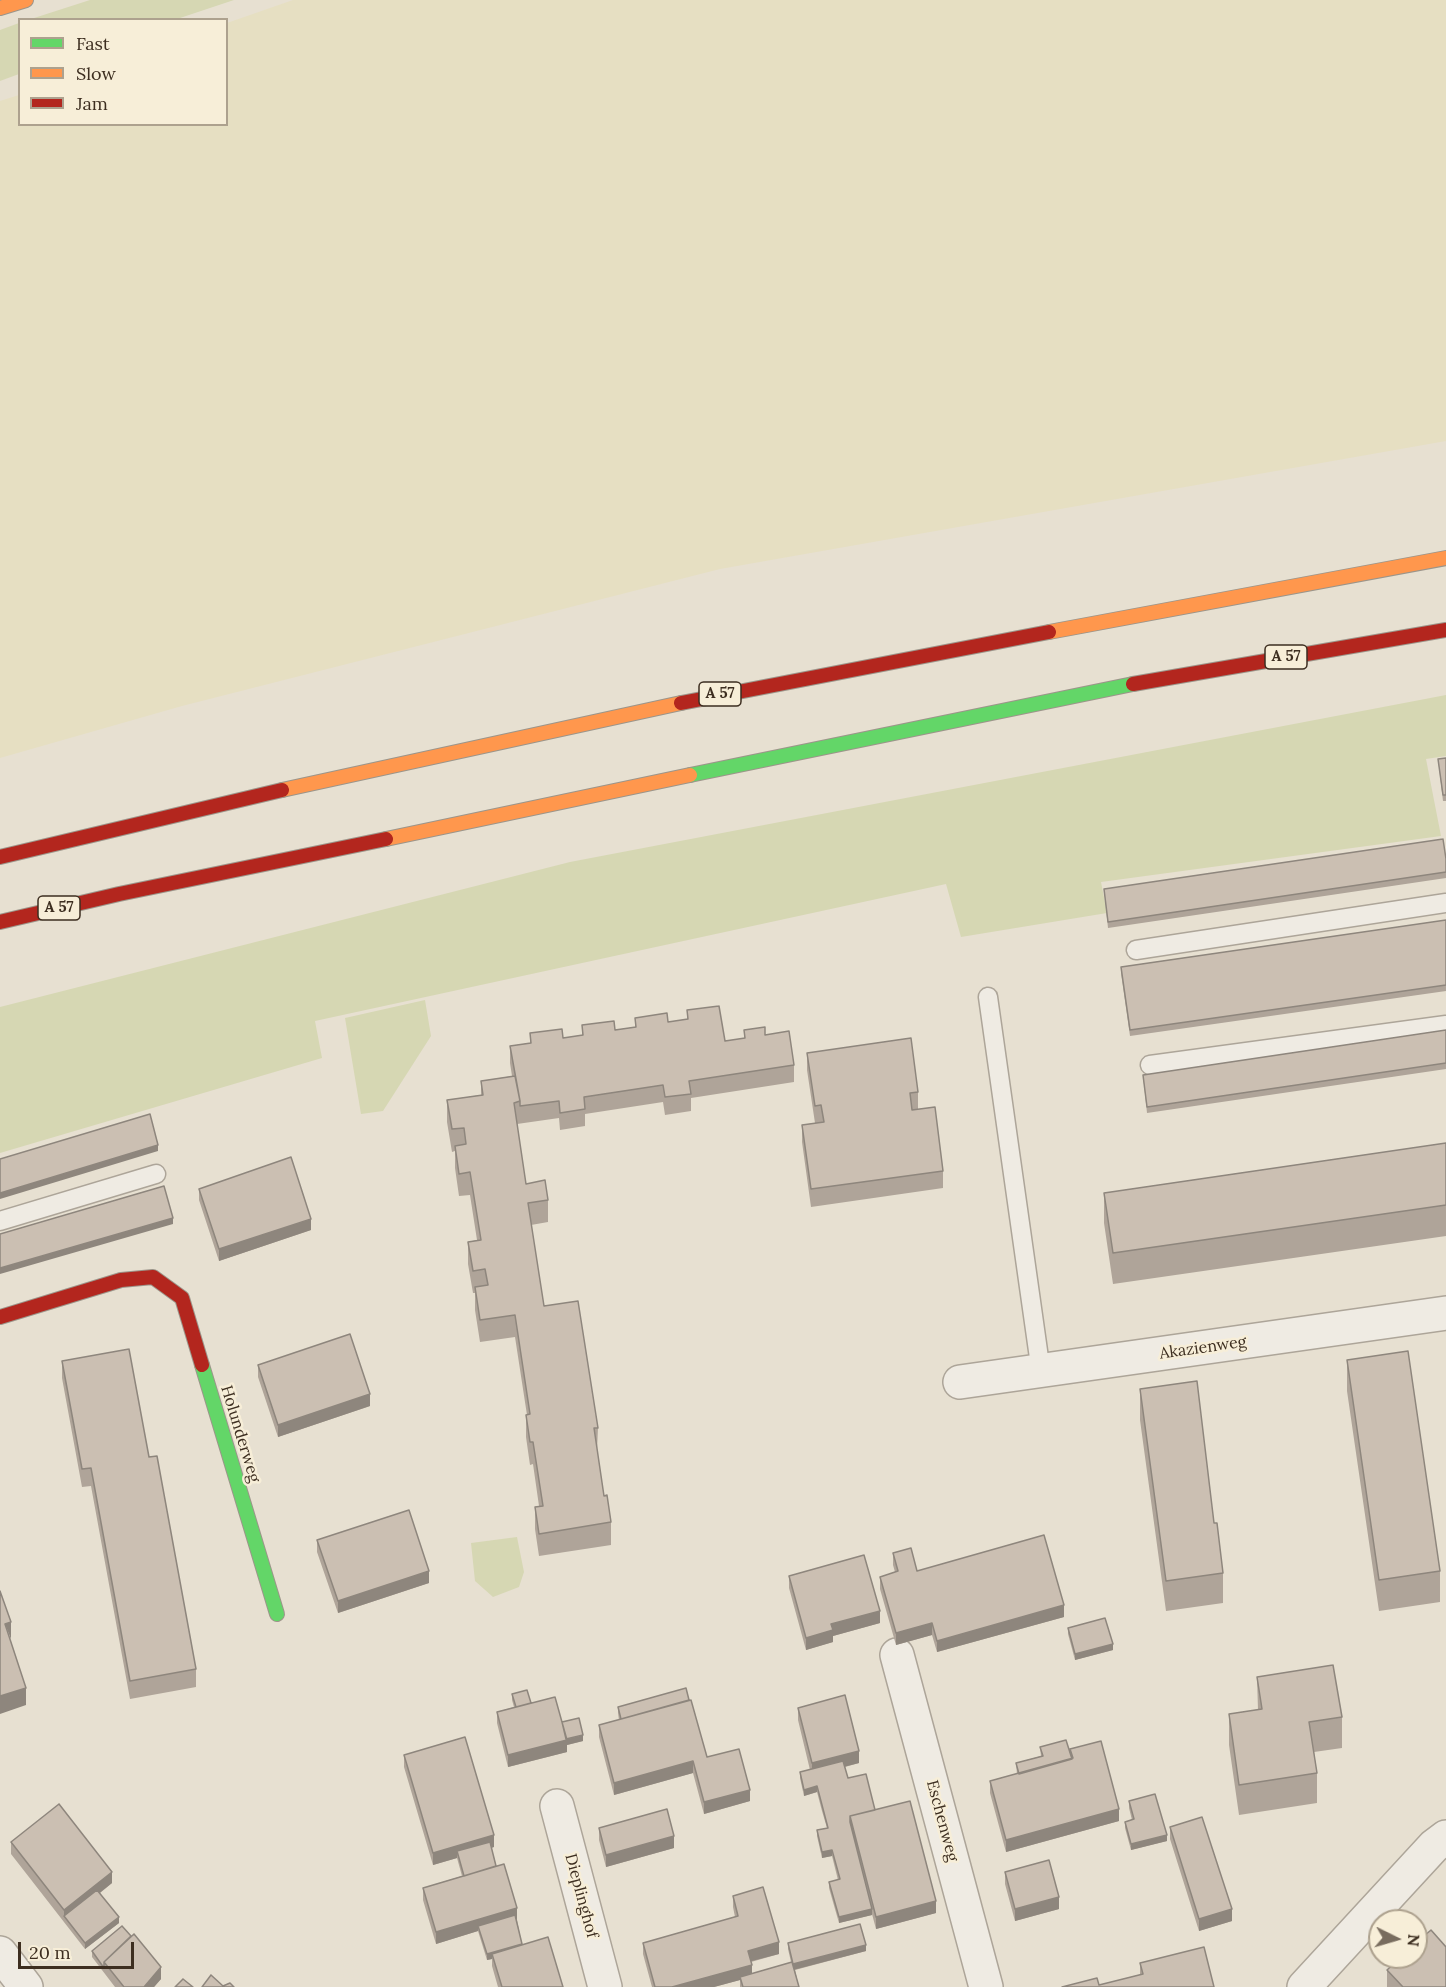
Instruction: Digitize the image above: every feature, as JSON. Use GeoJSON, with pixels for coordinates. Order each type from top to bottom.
{"type":"FeatureCollection","features":[{"type":"Feature","properties":{"kind":"main road"},"geometry":{"type":"LineString","coordinates":[[0,9],[26,0]]}},
{"type":"Feature","properties":{"kind":"main road","name":"A 57"},"geometry":{"type":"LineString","coordinates":[[0,857],[292,788],[733,692],[1446,558]]}},
{"type":"Feature","properties":{"kind":"main road","name":"A 57"},"geometry":{"type":"LineString","coordinates":[[0,922],[119,894],[1126,685],[1446,630]]}},
{"type":"Feature","properties":{"kind":"main road","name":"Holunderweg"},"geometry":{"type":"LineString","coordinates":[[0,1317],[121,1280],[153,1277],[182,1298],[277,1614]]}},
{"type":"Feature","properties":{"kind":"street","name":"Akazienweg"},"geometry":{"type":"LineString","coordinates":[[960,1382],[1446,1313]]}},
{"type":"Feature","properties":{"kind":"street","name":"Eschenweg"},"geometry":{"type":"LineString","coordinates":[[897,1656],[986,1987]]}},
{"type":"Feature","properties":{"kind":"street","name":"Dieplinghof"},"geometry":{"type":"LineString","coordinates":[[557,1806],[605,1987]]}},
{"type":"Feature","properties":{"kind":"street"},"geometry":{"type":"LineString","coordinates":[[1304,1987],[1434,1846],[1446,1837]]}},
{"type":"Feature","properties":{"kind":"street"},"geometry":{"type":"LineString","coordinates":[[0,1953],[26,1987]]}},
{"type":"Feature","properties":{"kind":"lane"},"geometry":{"type":"LineString","coordinates":[[1136,950],[1446,903]]}},
{"type":"Feature","properties":{"kind":"lane"},"geometry":{"type":"LineString","coordinates":[[988,997],[1041,1372]]}},
{"type":"Feature","properties":{"kind":"lane"},"geometry":{"type":"LineString","coordinates":[[1150,1065],[1446,1025]]}},
{"type":"Feature","properties":{"kind":"lane"},"geometry":{"type":"LineString","coordinates":[[0,1221],[156,1174]]}},
{"type":"Feature","properties":{"kind":"shaded area"},"geometry":{"type":"Polygon","coordinates":[[[293,0],[1446,0],[1446,441],[720,569],[182,706],[0,758],[0,101],[18,95],[18,126],[228,126],[228,23],[293,0]]]}},
{"type":"Feature","properties":{"kind":"green space"},"geometry":{"type":"Polygon","coordinates":[[[90,0],[234,0],[180,18],[34,18],[90,0]]]}},
{"type":"Feature","properties":{"kind":"green space"},"geometry":{"type":"Polygon","coordinates":[[[18,23],[18,74],[0,81],[0,30],[18,23]]]}},
{"type":"Feature","properties":{"kind":"green space"},"geometry":{"type":"Polygon","coordinates":[[[1446,695],[1446,756],[1426,759],[1441,836],[1101,882],[1107,913],[961,937],[946,884],[315,1021],[322,1058],[0,1153],[0,1007],[570,862],[1446,695]]]}},
{"type":"Feature","properties":{"kind":"green space"},"geometry":{"type":"Polygon","coordinates":[[[425,1000],[431,1036],[383,1111],[361,1114],[345,1018],[425,1000]]]}},
{"type":"Feature","properties":{"kind":"green space"},"geometry":{"type":"Polygon","coordinates":[[[517,1537],[524,1572],[519,1587],[493,1597],[475,1581],[471,1543],[517,1537]]]}},
{"type":"Feature","properties":{"kind":"building"},"geometry":{"type":"Polygon","coordinates":[[[1446,758],[1446,795],[1443,795],[1438,759],[1446,758]]]}},
{"type":"Feature","properties":{"kind":"building"},"geometry":{"type":"Polygon","coordinates":[[[1443,839],[1446,872],[1108,922],[1104,889],[1443,839]]]}},
{"type":"Feature","properties":{"kind":"building"},"geometry":{"type":"Polygon","coordinates":[[[1446,920],[1446,985],[1130,1030],[1121,967],[1446,920]]]}},
{"type":"Feature","properties":{"kind":"building"},"geometry":{"type":"Polygon","coordinates":[[[719,1006],[725,1041],[745,1038],[744,1030],[765,1027],[765,1035],[789,1031],[794,1065],[689,1081],[691,1094],[665,1097],[663,1085],[584,1097],[585,1109],[560,1113],[559,1101],[520,1106],[510,1046],[531,1043],[530,1033],[562,1029],[563,1038],[583,1035],[582,1025],[614,1021],[615,1030],[636,1027],[635,1018],[667,1013],[668,1022],[688,1019],[687,1010],[719,1006]]]}},
{"type":"Feature","properties":{"kind":"building"},"geometry":{"type":"Polygon","coordinates":[[[1446,1030],[1446,1063],[1147,1107],[1143,1075],[1446,1030]]]}},
{"type":"Feature","properties":{"kind":"building"},"geometry":{"type":"Polygon","coordinates":[[[911,1038],[918,1092],[910,1093],[912,1110],[935,1107],[943,1171],[811,1189],[802,1125],[824,1122],[821,1105],[815,1106],[807,1053],[911,1038]]]}},
{"type":"Feature","properties":{"kind":"building"},"geometry":{"type":"Polygon","coordinates":[[[515,1076],[520,1101],[514,1103],[526,1184],[545,1180],[548,1200],[528,1203],[544,1306],[578,1301],[598,1428],[594,1428],[604,1496],[607,1495],[611,1522],[539,1534],[535,1507],[543,1506],[533,1442],[530,1442],[526,1415],[530,1414],[515,1315],[480,1320],[475,1287],[488,1285],[485,1269],[473,1271],[468,1242],[481,1240],[470,1172],[459,1174],[455,1146],[466,1144],[464,1128],[452,1129],[447,1100],[483,1095],[481,1081],[515,1076]]]}},
{"type":"Feature","properties":{"kind":"building"},"geometry":{"type":"Polygon","coordinates":[[[150,1114],[158,1145],[0,1193],[0,1159],[150,1114]]]}},
{"type":"Feature","properties":{"kind":"building"},"geometry":{"type":"Polygon","coordinates":[[[1446,1143],[1446,1205],[1113,1253],[1104,1193],[1446,1143]]]}},
{"type":"Feature","properties":{"kind":"building"},"geometry":{"type":"Polygon","coordinates":[[[291,1157],[311,1219],[219,1249],[199,1189],[291,1157]]]}},
{"type":"Feature","properties":{"kind":"building"},"geometry":{"type":"Polygon","coordinates":[[[164,1186],[173,1218],[0,1268],[0,1234],[164,1186]]]}},
{"type":"Feature","properties":{"kind":"building"},"geometry":{"type":"Polygon","coordinates":[[[350,1334],[370,1394],[278,1425],[258,1365],[350,1334]]]}},
{"type":"Feature","properties":{"kind":"building"},"geometry":{"type":"Polygon","coordinates":[[[129,1349],[149,1457],[157,1456],[196,1669],[130,1681],[91,1468],[82,1469],[62,1361],[129,1349]]]}},
{"type":"Feature","properties":{"kind":"building"},"geometry":{"type":"Polygon","coordinates":[[[1408,1351],[1440,1571],[1379,1580],[1347,1360],[1408,1351]]]}},
{"type":"Feature","properties":{"kind":"building"},"geometry":{"type":"Polygon","coordinates":[[[1197,1381],[1214,1523],[1217,1523],[1223,1573],[1166,1581],[1140,1389],[1197,1381]]]}},
{"type":"Feature","properties":{"kind":"building"},"geometry":{"type":"Polygon","coordinates":[[[409,1510],[429,1571],[338,1601],[317,1540],[409,1510]]]}},
{"type":"Feature","properties":{"kind":"building"},"geometry":{"type":"Polygon","coordinates":[[[1044,1535],[1064,1605],[937,1641],[932,1623],[896,1633],[880,1577],[898,1571],[893,1553],[911,1548],[917,1571],[1044,1535]]]}},
{"type":"Feature","properties":{"kind":"building"},"geometry":{"type":"Polygon","coordinates":[[[864,1555],[880,1611],[831,1624],[833,1630],[806,1638],[789,1576],[864,1555]]]}},
{"type":"Feature","properties":{"kind":"building"},"geometry":{"type":"Polygon","coordinates":[[[0,1591],[11,1622],[5,1624],[26,1688],[0,1696],[0,1591]]]}},
{"type":"Feature","properties":{"kind":"building"},"geometry":{"type":"Polygon","coordinates":[[[1105,1618],[1113,1644],[1075,1654],[1068,1628],[1105,1618]]]}},
{"type":"Feature","properties":{"kind":"building"},"geometry":{"type":"Polygon","coordinates":[[[1333,1665],[1342,1717],[1309,1722],[1317,1773],[1239,1785],[1229,1714],[1262,1709],[1257,1677],[1333,1665]]]}},
{"type":"Feature","properties":{"kind":"building"},"geometry":{"type":"Polygon","coordinates":[[[686,1688],[689,1700],[621,1719],[618,1707],[686,1688]]]}},
{"type":"Feature","properties":{"kind":"building"},"geometry":{"type":"Polygon","coordinates":[[[527,1690],[531,1703],[516,1707],[512,1694],[527,1690]]]}},
{"type":"Feature","properties":{"kind":"building"},"geometry":{"type":"Polygon","coordinates":[[[845,1695],[859,1751],[812,1763],[798,1708],[845,1695]]]}},
{"type":"Feature","properties":{"kind":"building"},"geometry":{"type":"Polygon","coordinates":[[[555,1697],[567,1740],[508,1755],[497,1712],[555,1697]]]}},
{"type":"Feature","properties":{"kind":"building"},"geometry":{"type":"Polygon","coordinates":[[[691,1700],[707,1757],[739,1749],[750,1790],[704,1802],[693,1761],[614,1783],[599,1725],[691,1700]]]}},
{"type":"Feature","properties":{"kind":"building"},"geometry":{"type":"Polygon","coordinates":[[[579,1718],[583,1735],[566,1739],[562,1722],[579,1718]]]}},
{"type":"Feature","properties":{"kind":"building"},"geometry":{"type":"Polygon","coordinates":[[[465,1737],[494,1835],[433,1853],[404,1755],[465,1737]]]}},
{"type":"Feature","properties":{"kind":"building"},"geometry":{"type":"Polygon","coordinates":[[[1066,1740],[1072,1759],[1019,1774],[1016,1763],[1043,1756],[1040,1747],[1066,1740]]]}},
{"type":"Feature","properties":{"kind":"building"},"geometry":{"type":"Polygon","coordinates":[[[1101,1741],[1119,1809],[1006,1840],[990,1781],[1073,1758],[1070,1749],[1101,1741]]]}},
{"type":"Feature","properties":{"kind":"building"},"geometry":{"type":"Polygon","coordinates":[[[843,1761],[848,1778],[866,1774],[875,1810],[850,1816],[872,1909],[839,1917],[829,1882],[840,1879],[832,1850],[822,1852],[817,1830],[828,1828],[817,1786],[804,1790],[800,1772],[843,1761]]]}},
{"type":"Feature","properties":{"kind":"building"},"geometry":{"type":"Polygon","coordinates":[[[1155,1794],[1167,1835],[1131,1844],[1125,1822],[1134,1819],[1129,1801],[1155,1794]]]}},
{"type":"Feature","properties":{"kind":"building"},"geometry":{"type":"Polygon","coordinates":[[[910,1801],[936,1901],[876,1917],[850,1816],[910,1801]]]}},
{"type":"Feature","properties":{"kind":"building"},"geometry":{"type":"Polygon","coordinates":[[[59,1804],[112,1872],[64,1910],[11,1842],[59,1804]]]}},
{"type":"Feature","properties":{"kind":"building"},"geometry":{"type":"Polygon","coordinates":[[[667,1809],[674,1836],[606,1855],[599,1828],[667,1809]]]}},
{"type":"Feature","properties":{"kind":"building"},"geometry":{"type":"Polygon","coordinates":[[[1202,1817],[1232,1909],[1199,1919],[1170,1827],[1202,1817]]]}},
{"type":"Feature","properties":{"kind":"building"},"geometry":{"type":"Polygon","coordinates":[[[490,1842],[496,1866],[464,1876],[457,1851],[490,1842]]]}},
{"type":"Feature","properties":{"kind":"building"},"geometry":{"type":"Polygon","coordinates":[[[1049,1860],[1059,1897],[1015,1909],[1005,1872],[1049,1860]]]}},
{"type":"Feature","properties":{"kind":"building"},"geometry":{"type":"Polygon","coordinates":[[[504,1864],[517,1908],[436,1932],[423,1888],[504,1864]]]}},
{"type":"Feature","properties":{"kind":"building"},"geometry":{"type":"Polygon","coordinates":[[[763,1887],[779,1942],[748,1951],[752,1965],[672,1987],[655,1987],[643,1943],[738,1916],[733,1896],[763,1887]]]}},
{"type":"Feature","properties":{"kind":"building"},"geometry":{"type":"Polygon","coordinates":[[[97,1890],[119,1917],[85,1943],[64,1916],[97,1890]]]}},
{"type":"Feature","properties":{"kind":"building"},"geometry":{"type":"Polygon","coordinates":[[[515,1915],[522,1944],[487,1954],[478,1926],[515,1915]]]}},
{"type":"Feature","properties":{"kind":"building"},"geometry":{"type":"Polygon","coordinates":[[[860,1924],[866,1945],[793,1964],[788,1943],[860,1924]]]}},
{"type":"Feature","properties":{"kind":"building"},"geometry":{"type":"Polygon","coordinates":[[[122,1926],[131,1936],[104,1962],[104,1968],[92,1951],[122,1926]]]}},
{"type":"Feature","properties":{"kind":"building"},"geometry":{"type":"Polygon","coordinates":[[[1431,1930],[1446,1947],[1446,1987],[1403,1987],[1387,1970],[1428,1969],[1428,1933],[1431,1930]]]}},
{"type":"Feature","properties":{"kind":"building"},"geometry":{"type":"Polygon","coordinates":[[[134,1934],[161,1967],[144,1987],[124,1987],[104,1962],[134,1934]]]}},
{"type":"Feature","properties":{"kind":"building"},"geometry":{"type":"Polygon","coordinates":[[[548,1937],[563,1987],[502,1987],[492,1954],[548,1937]]]}},
{"type":"Feature","properties":{"kind":"building"},"geometry":{"type":"Polygon","coordinates":[[[1204,1947],[1214,1987],[1062,1987],[1097,1978],[1099,1985],[1143,1974],[1140,1963],[1204,1947]]]}},
{"type":"Feature","properties":{"kind":"building"},"geometry":{"type":"Polygon","coordinates":[[[792,1962],[799,1987],[743,1987],[740,1977],[792,1962]]]}},
{"type":"Feature","properties":{"kind":"building"},"geometry":{"type":"Polygon","coordinates":[[[211,1975],[223,1986],[230,1983],[234,1987],[202,1987],[211,1975]]]}},
{"type":"Feature","properties":{"kind":"building"},"geometry":{"type":"Polygon","coordinates":[[[183,1979],[193,1987],[175,1987],[183,1979]]]}},
{"type":"Feature","properties":{"kind":"traffic: fast"},"geometry":{"type":"LineString","coordinates":[[690,775],[1133,684]]}},
{"type":"Feature","properties":{"kind":"traffic: fast"},"geometry":{"type":"LineString","coordinates":[[202,1365],[277,1614]]}},
{"type":"Feature","properties":{"kind":"traffic: slow"},"geometry":{"type":"LineString","coordinates":[[0,8],[26,0]]}},
{"type":"Feature","properties":{"kind":"traffic: slow"},"geometry":{"type":"LineString","coordinates":[[1049,632],[1446,558]]}},
{"type":"Feature","properties":{"kind":"traffic: slow"},"geometry":{"type":"LineString","coordinates":[[282,790],[681,703]]}},
{"type":"Feature","properties":{"kind":"traffic: slow"},"geometry":{"type":"LineString","coordinates":[[386,839],[690,775]]}},
{"type":"Feature","properties":{"kind":"traffic: jam"},"geometry":{"type":"LineString","coordinates":[[1133,684],[1446,630]]}},
{"type":"Feature","properties":{"kind":"traffic: jam"},"geometry":{"type":"LineString","coordinates":[[681,703],[1049,632]]}},
{"type":"Feature","properties":{"kind":"traffic: jam"},"geometry":{"type":"LineString","coordinates":[[0,857],[282,790]]}},
{"type":"Feature","properties":{"kind":"traffic: jam"},"geometry":{"type":"LineString","coordinates":[[0,922],[119,894],[386,839]]}},
{"type":"Feature","properties":{"kind":"traffic: jam"},"geometry":{"type":"LineString","coordinates":[[0,1317],[121,1280],[153,1277],[182,1298],[202,1365]]}}]}
